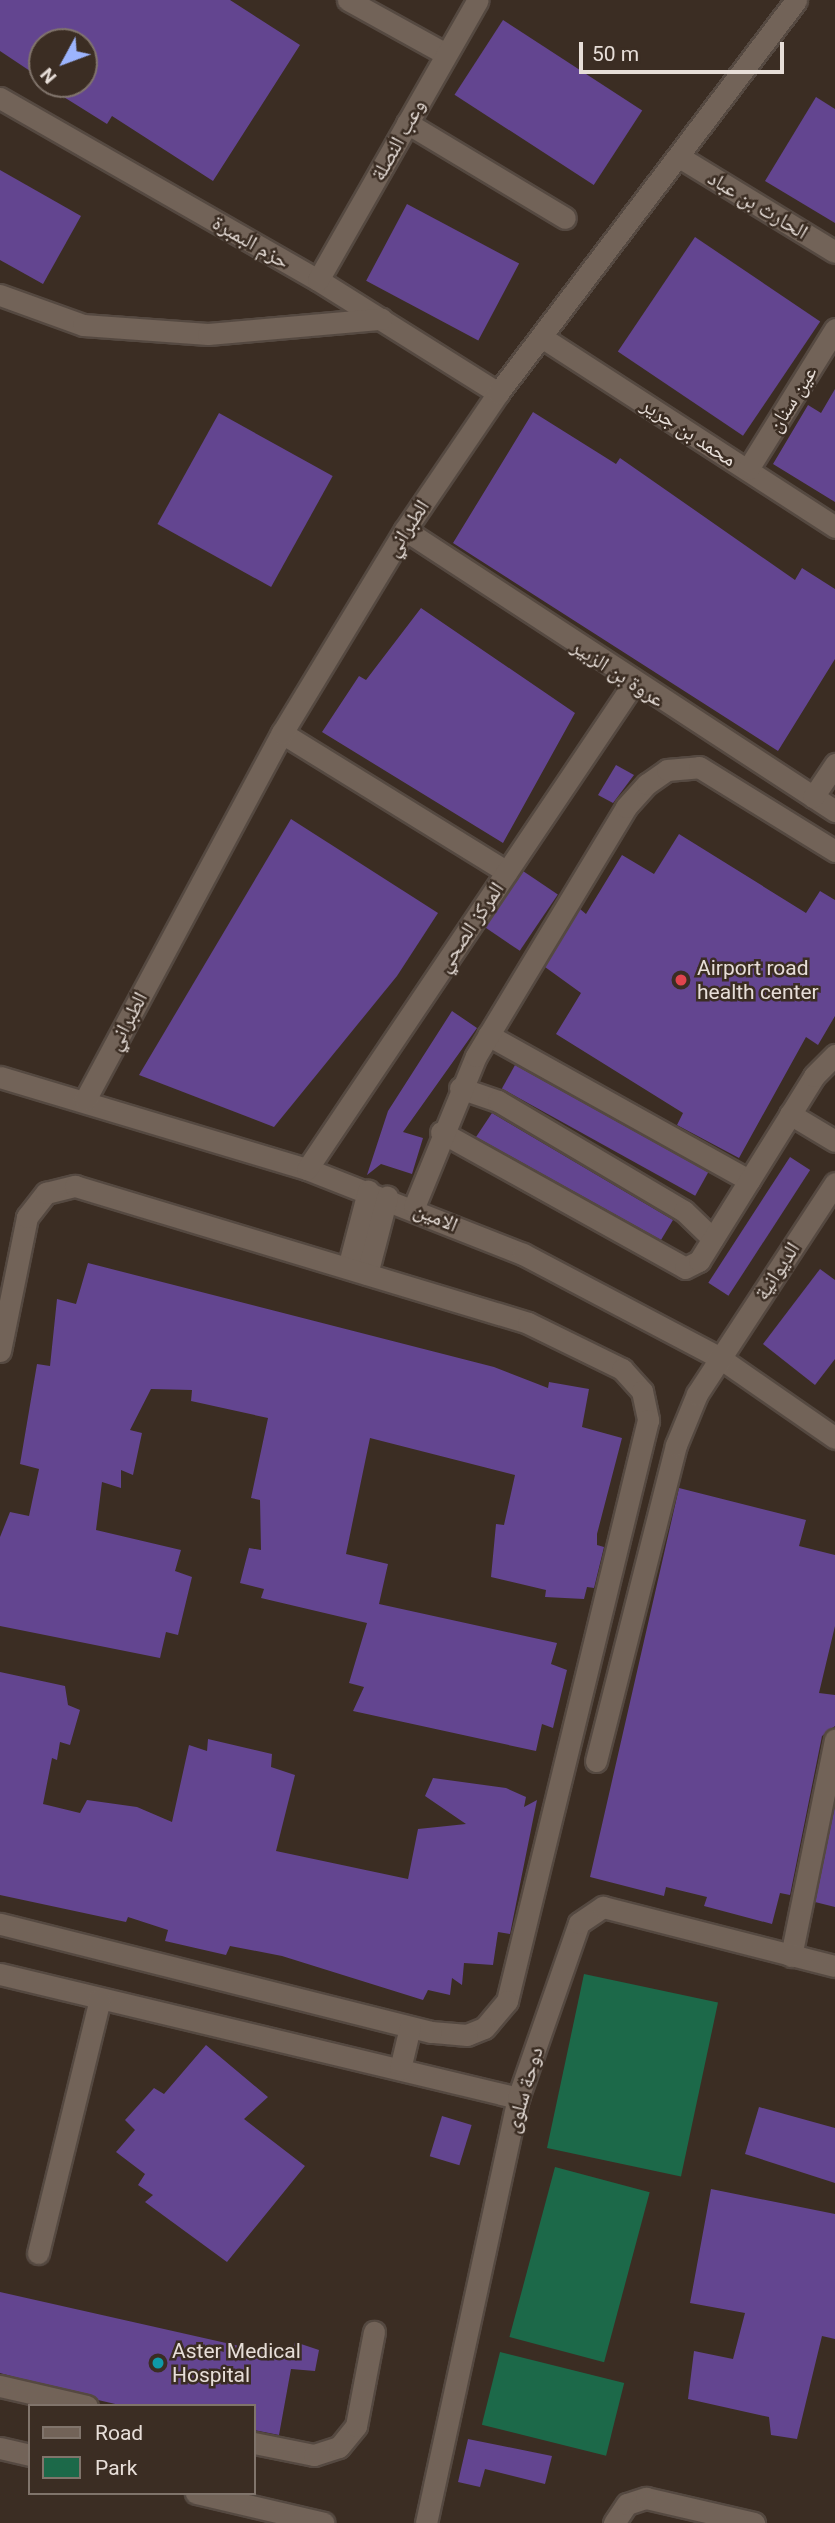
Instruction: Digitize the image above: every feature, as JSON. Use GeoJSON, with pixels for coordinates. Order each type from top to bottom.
{"type":"FeatureCollection","features":[{"type":"Feature","properties":{"kind":"street"},"geometry":{"type":"LineString","coordinates":[[348,0],[446,54]]}},
{"type":"Feature","properties":{"kind":"street","name":"وعب النصلة"},"geometry":{"type":"LineString","coordinates":[[318,280],[478,0]]}},
{"type":"Feature","properties":{"kind":"street","name":"الطبراني"},"geometry":{"type":"LineString","coordinates":[[85,1100],[282,733],[405,530],[498,393],[681,158],[796,0]]}},
{"type":"Feature","properties":{"kind":"street","name":"حزم البمبرة"},"geometry":{"type":"LineString","coordinates":[[0,98],[318,280],[498,393]]}},
{"type":"Feature","properties":{"kind":"street"},"geometry":{"type":"LineString","coordinates":[[407,123],[565,218]]}},
{"type":"Feature","properties":{"kind":"street","name":"الحارث بن عباد"},"geometry":{"type":"LineString","coordinates":[[681,158],[835,252]]}},
{"type":"Feature","properties":{"kind":"street"},"geometry":{"type":"LineString","coordinates":[[0,295],[83,325],[208,334],[381,319]]}},
{"type":"Feature","properties":{"kind":"street","name":"عين سنان"},"geometry":{"type":"LineString","coordinates":[[748,469],[835,329]]}},
{"type":"Feature","properties":{"kind":"street","name":"محمد بن جرير"},"geometry":{"type":"LineString","coordinates":[[543,338],[835,527]]}},
{"type":"Feature","properties":{"kind":"street","name":"عروة بن الزبير"},"geometry":{"type":"LineString","coordinates":[[405,530],[633,684],[835,811]]}},
{"type":"Feature","properties":{"kind":"street","name":"المركز الصحي"},"geometry":{"type":"LineString","coordinates":[[307,1169],[633,684]]}},
{"type":"Feature","properties":{"kind":"street"},"geometry":{"type":"LineString","coordinates":[[282,733],[507,872]]}},
{"type":"Feature","properties":{"kind":"street"},"geometry":{"type":"LineString","coordinates":[[813,797],[835,765]]}},
{"type":"Feature","properties":{"kind":"street"},"geometry":{"type":"LineString","coordinates":[[414,1207],[441,1132],[488,1035],[626,807],[667,769],[708,771],[835,851]]}},
{"type":"Feature","properties":{"kind":"street"},"geometry":{"type":"LineString","coordinates":[[488,1035],[749,1180]]}},
{"type":"Feature","properties":{"kind":"street"},"geometry":{"type":"LineString","coordinates":[[441,1132],[677,1268],[699,1261],[790,1114],[835,1055]]}},
{"type":"Feature","properties":{"kind":"street","name":"الامين"},"geometry":{"type":"LineString","coordinates":[[0,1077],[85,1100],[307,1169],[414,1207],[572,1278],[720,1359],[835,1438]]}},
{"type":"Feature","properties":{"kind":"street"},"geometry":{"type":"LineString","coordinates":[[460,1088],[510,1107],[684,1211],[713,1239]]}},
{"type":"Feature","properties":{"kind":"street"},"geometry":{"type":"LineString","coordinates":[[790,1114],[835,1141]]}},
{"type":"Feature","properties":{"kind":"street","name":"الديوانية"},"geometry":{"type":"LineString","coordinates":[[596,1761],[676,1445],[720,1359],[835,1183]]}},
{"type":"Feature","properties":{"kind":"street"},"geometry":{"type":"LineString","coordinates":[[0,1351],[27,1217],[46,1193],[60,1188],[90,1190],[493,1310],[607,1361],[634,1378],[648,1420],[507,2001],[484,2028],[467,2035],[410,2027],[0,1924]]}},
{"type":"Feature","properties":{"kind":"street"},"geometry":{"type":"LineString","coordinates":[[357,1271],[378,1194]]}},
{"type":"Feature","properties":{"kind":"street"},"geometry":{"type":"LineString","coordinates":[[791,1956],[835,1739]]}},
{"type":"Feature","properties":{"kind":"street","name":"دوحة سلوى"},"geometry":{"type":"LineString","coordinates":[[426,2523],[518,2098],[570,1942],[589,1913],[603,1908],[835,1966]]}},
{"type":"Feature","properties":{"kind":"street"},"geometry":{"type":"LineString","coordinates":[[0,1974],[518,2098]]}},
{"type":"Feature","properties":{"kind":"street"},"geometry":{"type":"LineString","coordinates":[[38,2253],[100,1999]]}},
{"type":"Feature","properties":{"kind":"street"},"geometry":{"type":"LineString","coordinates":[[400,2069],[410,2027]]}},
{"type":"Feature","properties":{"kind":"street"},"geometry":{"type":"LineString","coordinates":[[256,2443],[314,2455],[339,2447],[355,2426],[374,2332]]}},
{"type":"Feature","properties":{"kind":"street"},"geometry":{"type":"LineString","coordinates":[[0,2386],[78,2404]]}},
{"type":"Feature","properties":{"kind":"street"},"geometry":{"type":"LineString","coordinates":[[0,2448],[28,2455]]}},
{"type":"Feature","properties":{"kind":"street"},"geometry":{"type":"LineString","coordinates":[[205,2495],[324,2523]]}},
{"type":"Feature","properties":{"kind":"street"},"geometry":{"type":"LineString","coordinates":[[614,2523],[627,2504],[646,2498],[754,2523]]}},
{"type":"Feature","properties":{"kind":"green space"},"geometry":{"type":"Polygon","coordinates":[[[584,1974],[718,2002],[681,2177],[547,2148],[584,1974]]]}},
{"type":"Feature","properties":{"kind":"green space"},"geometry":{"type":"Polygon","coordinates":[[[555,2167],[650,2192],[604,2362],[509,2337],[555,2167]]]}},
{"type":"Feature","properties":{"kind":"green space"},"geometry":{"type":"Polygon","coordinates":[[[500,2352],[624,2383],[606,2456],[482,2425],[500,2352]]]}},
{"type":"Feature","properties":{"kind":"building"},"geometry":{"type":"Polygon","coordinates":[[[0,0],[230,0],[300,45],[213,181],[112,116],[107,124],[65,98],[98,98],[98,28],[28,28],[28,70],[0,51],[0,0]]]}},
{"type":"Feature","properties":{"kind":"building"},"geometry":{"type":"Polygon","coordinates":[[[503,20],[642,110],[594,185],[455,95],[503,20]]]}},
{"type":"Feature","properties":{"kind":"building"},"geometry":{"type":"Polygon","coordinates":[[[816,97],[835,109],[835,223],[765,181],[816,97]]]}},
{"type":"Feature","properties":{"kind":"building"},"geometry":{"type":"Polygon","coordinates":[[[0,170],[81,216],[43,284],[0,260],[0,170]]]}},
{"type":"Feature","properties":{"kind":"building"},"geometry":{"type":"Polygon","coordinates":[[[407,204],[519,264],[478,340],[366,281],[407,204]]]}},
{"type":"Feature","properties":{"kind":"building"},"geometry":{"type":"Polygon","coordinates":[[[695,237],[820,321],[743,436],[618,351],[695,237]]]}},
{"type":"Feature","properties":{"kind":"building"},"geometry":{"type":"Polygon","coordinates":[[[835,389],[835,502],[773,464],[808,405],[821,413],[835,389]]]}},
{"type":"Feature","properties":{"kind":"building"},"geometry":{"type":"Polygon","coordinates":[[[533,412],[616,464],[620,458],[795,580],[802,568],[835,589],[835,659],[778,751],[453,543],[533,412]]]}},
{"type":"Feature","properties":{"kind":"building"},"geometry":{"type":"Polygon","coordinates":[[[219,413],[333,476],[271,587],[157,524],[219,413]]]}},
{"type":"Feature","properties":{"kind":"building"},"geometry":{"type":"Polygon","coordinates":[[[421,608],[575,713],[503,843],[322,732],[359,676],[366,680],[421,608]]]}},
{"type":"Feature","properties":{"kind":"building"},"geometry":{"type":"Polygon","coordinates":[[[616,765],[634,775],[613,803],[598,795],[616,765]]]}},
{"type":"Feature","properties":{"kind":"building"},"geometry":{"type":"Polygon","coordinates":[[[291,819],[438,913],[397,976],[274,1127],[139,1075],[291,819]]]}},
{"type":"Feature","properties":{"kind":"building"},"geometry":{"type":"Polygon","coordinates":[[[679,834],[806,913],[820,891],[835,900],[835,1016],[818,1045],[806,1037],[739,1158],[677,1125],[683,1113],[556,1034],[581,993],[545,967],[580,909],[586,914],[622,855],[654,874],[679,834]]]}},
{"type":"Feature","properties":{"kind":"building"},"geometry":{"type":"Polygon","coordinates":[[[523,871],[558,894],[520,951],[485,927],[523,871]]]}},
{"type":"Feature","properties":{"kind":"building"},"geometry":{"type":"Polygon","coordinates":[[[452,1011],[477,1028],[403,1132],[423,1138],[412,1174],[381,1164],[367,1175],[388,1111],[452,1011]]]}},
{"type":"Feature","properties":{"kind":"building"},"geometry":{"type":"Polygon","coordinates":[[[515,1065],[708,1172],[695,1196],[502,1089],[515,1065]]]}},
{"type":"Feature","properties":{"kind":"building"},"geometry":{"type":"Polygon","coordinates":[[[492,1113],[673,1220],[661,1240],[476,1137],[492,1113]]]}},
{"type":"Feature","properties":{"kind":"building"},"geometry":{"type":"Polygon","coordinates":[[[790,1157],[810,1170],[728,1296],[708,1283],[790,1157]]]}},
{"type":"Feature","properties":{"kind":"building"},"geometry":{"type":"Polygon","coordinates":[[[88,1263],[494,1367],[548,1388],[549,1382],[589,1389],[582,1427],[622,1438],[597,1534],[597,1545],[604,1547],[594,1588],[587,1587],[584,1599],[545,1597],[546,1590],[491,1577],[496,1524],[504,1525],[515,1475],[370,1438],[346,1554],[388,1564],[379,1604],[557,1643],[551,1664],[567,1670],[553,1728],[542,1724],[536,1751],[353,1711],[364,1687],[349,1683],[367,1623],[261,1598],[264,1589],[240,1583],[249,1548],[261,1550],[260,1500],[251,1498],[268,1418],[191,1401],[192,1390],[151,1389],[130,1430],[142,1433],[133,1475],[121,1470],[121,1488],[102,1482],[96,1530],[181,1550],[175,1571],[192,1577],[178,1635],[166,1632],[160,1658],[0,1626],[0,1537],[10,1512],[29,1516],[39,1469],[20,1464],[37,1364],[50,1366],[57,1299],[76,1304],[88,1263]]]}},
{"type":"Feature","properties":{"kind":"building"},"geometry":{"type":"Polygon","coordinates":[[[820,1269],[835,1280],[835,1359],[815,1385],[763,1344],[820,1269]]]}},
{"type":"Feature","properties":{"kind":"building"},"geometry":{"type":"Polygon","coordinates":[[[679,1488],[806,1520],[799,1546],[835,1555],[835,1626],[819,1693],[835,1695],[835,1726],[822,1736],[790,1895],[780,1893],[772,1924],[704,1906],[707,1897],[666,1887],[664,1896],[590,1877],[679,1488]]]}},
{"type":"Feature","properties":{"kind":"building"},"geometry":{"type":"Polygon","coordinates":[[[0,1672],[65,1686],[68,1705],[80,1710],[70,1745],[60,1742],[57,1760],[52,1758],[43,1804],[80,1813],[87,1800],[137,1807],[172,1822],[189,1745],[207,1751],[208,1739],[272,1754],[271,1767],[295,1775],[276,1851],[408,1879],[418,1829],[466,1824],[425,1796],[433,1778],[506,1788],[526,1797],[524,1807],[537,1800],[510,1934],[498,1932],[493,1965],[464,1963],[462,1985],[452,1978],[450,1995],[428,1990],[423,2000],[282,1956],[230,1946],[226,1955],[165,1941],[168,1930],[128,1917],[126,1922],[0,1895],[0,1672]]]}},
{"type":"Feature","properties":{"kind":"building"},"geometry":{"type":"Polygon","coordinates":[[[835,1805],[835,1907],[815,1902],[835,1805]]]}},
{"type":"Feature","properties":{"kind":"building"},"geometry":{"type":"Polygon","coordinates":[[[206,2045],[268,2097],[244,2119],[305,2166],[227,2262],[145,2202],[153,2195],[138,2185],[145,2174],[116,2152],[135,2130],[125,2120],[154,2088],[164,2094],[206,2045]]]}},
{"type":"Feature","properties":{"kind":"building"},"geometry":{"type":"Polygon","coordinates":[[[759,2107],[835,2128],[835,2183],[745,2154],[759,2107]]]}},
{"type":"Feature","properties":{"kind":"building"},"geometry":{"type":"Polygon","coordinates":[[[442,2116],[472,2125],[459,2165],[430,2156],[442,2116]]]}},
{"type":"Feature","properties":{"kind":"building"},"geometry":{"type":"Polygon","coordinates":[[[711,2189],[835,2214],[835,2339],[822,2336],[797,2439],[771,2435],[769,2417],[688,2399],[694,2351],[733,2359],[745,2313],[690,2303],[711,2189]]]}},
{"type":"Feature","properties":{"kind":"building","name":"Aster Medical Hospital"},"geometry":{"type":"Polygon","coordinates":[[[0,2292],[292,2358],[295,2342],[319,2350],[315,2371],[291,2369],[279,2435],[256,2430],[256,2404],[115,2404],[0,2373],[0,2292]]]}},
{"type":"Feature","properties":{"kind":"building"},"geometry":{"type":"Polygon","coordinates":[[[468,2439],[552,2456],[545,2484],[485,2469],[480,2487],[458,2482],[468,2439]]]}},
{"type":"Feature","properties":{"kind":"place","name":"Airport road health center"},"geometry":{"type":"Point","coordinates":[681,980]}},
{"type":"Feature","properties":{"kind":"place","name":"Aster Medical Hospital"},"geometry":{"type":"Point","coordinates":[158,2363]}}]}
